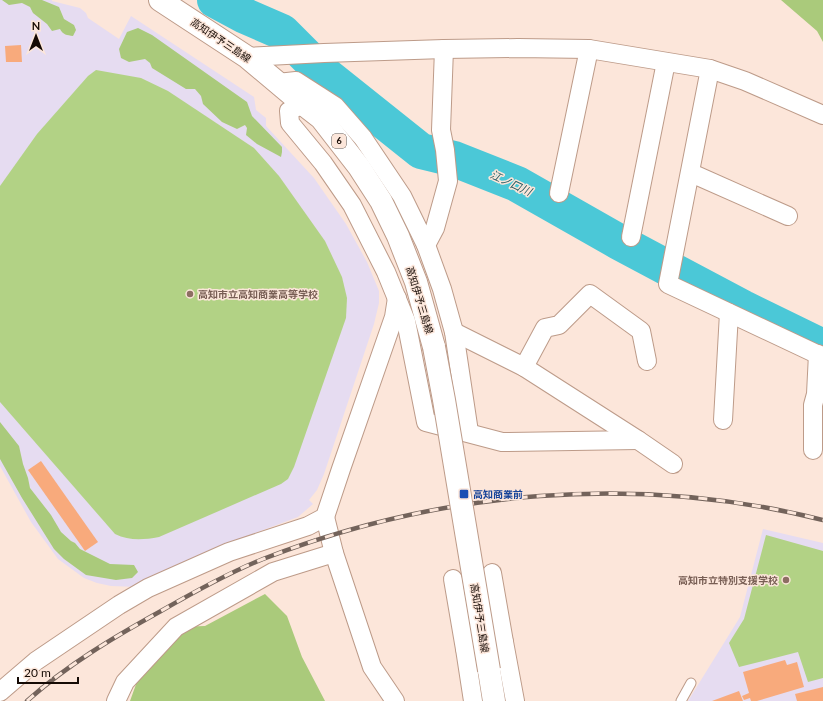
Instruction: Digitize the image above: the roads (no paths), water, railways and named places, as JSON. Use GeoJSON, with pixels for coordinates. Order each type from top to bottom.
{"type":"FeatureCollection","features":[{"type":"Feature","properties":{"kind":"main road","name":"高知伊予三島線"},"geometry":{"type":"LineString","coordinates":[[160,0],[247,57],[320,118],[359,167],[380,201],[398,236],[416,282],[434,347],[446,408],[494,701]]}},
{"type":"Feature","properties":{"kind":"street"},"geometry":{"type":"LineString","coordinates":[[426,245],[435,228],[448,181],[445,150],[441,130],[444,49]]}},
{"type":"Feature","properties":{"kind":"street"},"geometry":{"type":"LineString","coordinates":[[247,57],[444,49],[589,49],[710,70],[745,81],[823,115]]}},
{"type":"Feature","properties":{"kind":"street"},"geometry":{"type":"LineString","coordinates":[[558,193],[589,49]]}},
{"type":"Feature","properties":{"kind":"street"},"geometry":{"type":"LineString","coordinates":[[631,237],[666,62]]}},
{"type":"Feature","properties":{"kind":"street"},"geometry":{"type":"LineString","coordinates":[[710,70],[668,284],[820,355],[816,394],[813,405],[813,450]]}},
{"type":"Feature","properties":{"kind":"street"},"geometry":{"type":"LineString","coordinates":[[278,82],[296,81],[335,106],[363,138],[402,196],[426,245],[442,289],[454,332],[469,432]]}},
{"type":"Feature","properties":{"kind":"street"},"geometry":{"type":"LineString","coordinates":[[303,104],[289,111],[290,123],[323,163],[352,205],[386,272],[406,321],[426,422],[469,432],[502,442],[638,440]]}},
{"type":"Feature","properties":{"kind":"street"},"geometry":{"type":"LineString","coordinates":[[690,173],[788,216]]}},
{"type":"Feature","properties":{"kind":"street"},"geometry":{"type":"LineString","coordinates":[[524,367],[544,328],[559,325],[590,294],[642,331],[647,361]]}},
{"type":"Feature","properties":{"kind":"street"},"geometry":{"type":"LineString","coordinates":[[396,701],[372,667],[334,553],[325,517],[394,316],[397,298]]}},
{"type":"Feature","properties":{"kind":"street"},"geometry":{"type":"LineString","coordinates":[[723,420],[730,312]]}},
{"type":"Feature","properties":{"kind":"street"},"geometry":{"type":"LineString","coordinates":[[454,332],[524,367],[673,464]]}},
{"type":"Feature","properties":{"kind":"street"},"geometry":{"type":"LineString","coordinates":[[0,692],[36,661],[119,605],[148,588],[229,552],[308,526],[325,517]]}},
{"type":"Feature","properties":{"kind":"street"},"geometry":{"type":"LineString","coordinates":[[116,701],[126,682],[176,627],[273,572],[334,553]]}},
{"type":"Feature","properties":{"kind":"street"},"geometry":{"type":"LineString","coordinates":[[492,573],[515,701]]}},
{"type":"Feature","properties":{"kind":"street"},"geometry":{"type":"LineString","coordinates":[[453,579],[473,701]]}},
{"type":"Feature","properties":{"kind":"street"},"geometry":{"type":"LineString","coordinates":[[465,649],[504,642]]}},
{"type":"Feature","properties":{"kind":"lane"},"geometry":{"type":"LineString","coordinates":[[681,701],[691,684]]}},
{"type":"Feature","properties":{"kind":"waterway","name":"江ノ口川"},"geometry":{"type":"LineString","coordinates":[[215,0],[243,15],[282,32],[322,72],[421,151],[454,159],[517,184],[619,242],[743,308],[823,347]]}},
{"type":"Feature","properties":{"kind":"railway"},"geometry":{"type":"LineString","coordinates":[[27,701],[58,675],[108,641],[186,597],[250,564],[331,536],[399,517],[469,504],[540,496],[611,493],[682,497],[753,505],[823,520]]}},
{"type":"Feature","properties":{"kind":"place","name":"高知市立高知商業高等学校"},"geometry":{"type":"Point","coordinates":[190,294]}},
{"type":"Feature","properties":{"kind":"place","name":"高知商業前"},"geometry":{"type":"Point","coordinates":[464,494]}},
{"type":"Feature","properties":{"kind":"place","name":"高知市立特別支援学校"},"geometry":{"type":"Point","coordinates":[786,580]}}]}
